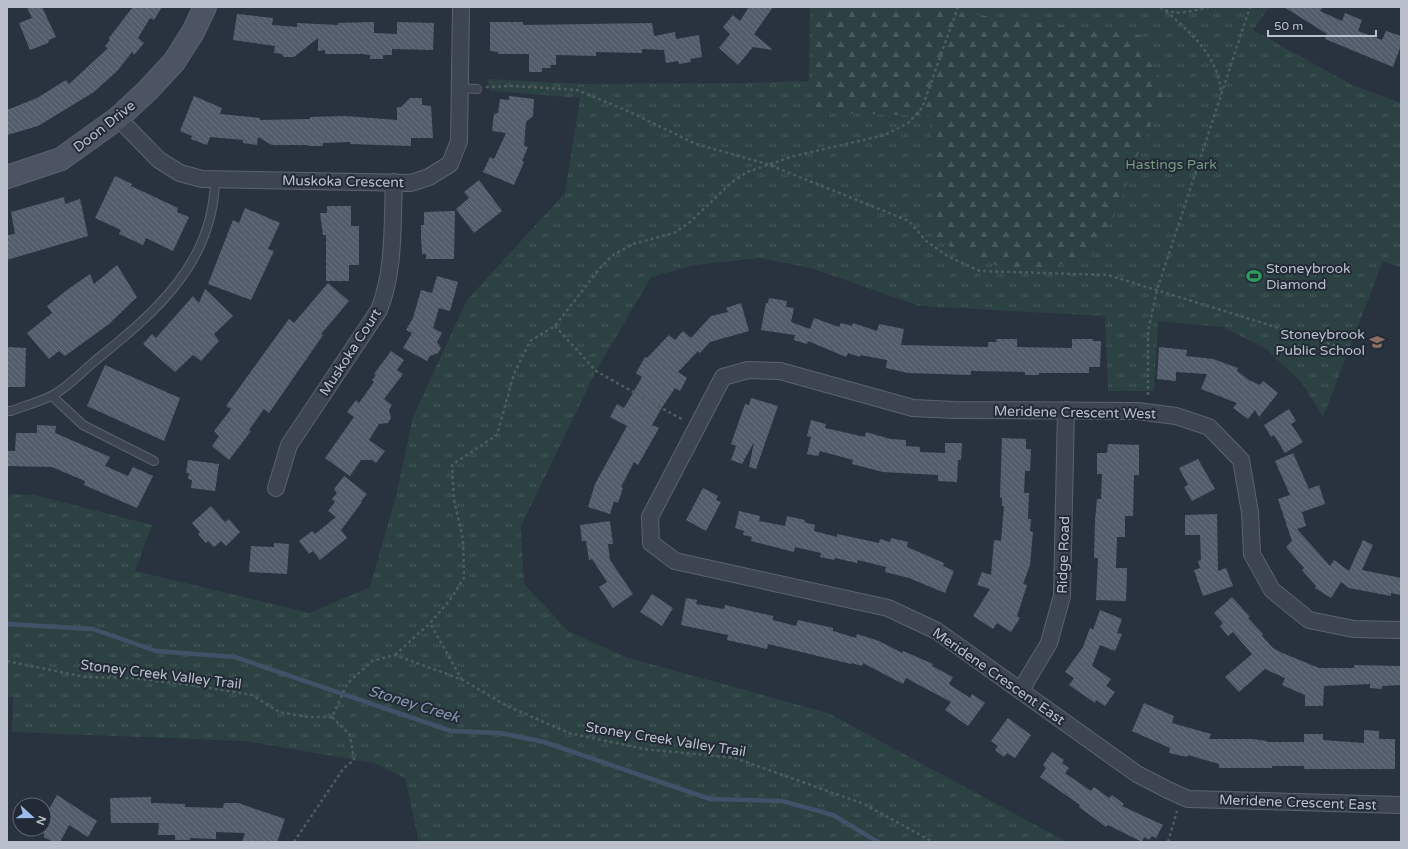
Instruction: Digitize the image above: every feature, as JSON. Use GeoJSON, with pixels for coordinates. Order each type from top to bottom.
{"type":"FeatureCollection","features":[{"type":"Feature","properties":{"kind":"street","name":"Doon Drive"},"geometry":{"type":"LineString","coordinates":[[7,177],[61,159],[118,118],[148,90],[174,62],[193,32],[205,7]]}},
{"type":"Feature","properties":{"kind":"street","name":"Muskoka Crescent"},"geometry":{"type":"LineString","coordinates":[[118,118],[144,146],[160,160],[180,173],[202,179],[411,183],[429,177],[450,164],[459,141],[461,7]]}},
{"type":"Feature","properties":{"kind":"street","name":"Muskoka Court"},"geometry":{"type":"LineString","coordinates":[[276,488],[289,445],[380,310],[387,290],[389,272],[394,182]]}},
{"type":"Feature","properties":{"kind":"street","name":"Meridene Crescent West"},"geometry":{"type":"LineString","coordinates":[[677,466],[723,377],[748,370],[780,371],[913,408],[954,410],[1137,411],[1176,416],[1209,427],[1241,460],[1250,512],[1252,554],[1272,590],[1309,620],[1354,629],[1401,630]]}},
{"type":"Feature","properties":{"kind":"street","name":"Ridge Road"},"geometry":{"type":"LineString","coordinates":[[1020,690],[1049,643],[1062,596],[1066,410]]}},
{"type":"Feature","properties":{"kind":"street","name":"Meridene Crescent East"},"geometry":{"type":"LineString","coordinates":[[677,466],[650,517],[651,544],[675,561],[888,608],[937,631],[1137,774],[1188,799],[1401,804]]}},
{"type":"Feature","properties":{"kind":"lane"},"geometry":{"type":"LineString","coordinates":[[460,88],[477,89]]}},
{"type":"Feature","properties":{"kind":"lane"},"geometry":{"type":"LineString","coordinates":[[7,411],[11,411],[52,396],[138,327],[167,296],[188,268],[207,234],[213,212],[215,179]]}},
{"type":"Feature","properties":{"kind":"lane"},"geometry":{"type":"LineString","coordinates":[[52,396],[83,425],[154,461]]}},
{"type":"Feature","properties":{"kind":"path"},"geometry":{"type":"LineString","coordinates":[[294,842],[343,768],[354,760],[350,735],[332,717],[348,684],[372,661],[395,655],[430,623],[450,600],[464,578],[464,539],[454,500],[452,465],[497,435],[514,374],[530,341],[555,326],[599,269],[613,255],[633,244],[674,233],[689,223],[731,183],[747,172],[794,156],[885,134],[908,123],[922,108],[958,7]]}},
{"type":"Feature","properties":{"kind":"path"},"geometry":{"type":"LineString","coordinates":[[1160,7],[1194,36],[1211,59],[1220,83],[1221,96]]}},
{"type":"Feature","properties":{"kind":"path"},"geometry":{"type":"LineString","coordinates":[[1166,11],[1179,13],[1210,7]]}},
{"type":"Feature","properties":{"kind":"path"},"geometry":{"type":"LineString","coordinates":[[1148,395],[1148,331],[1157,290],[1250,7]]}},
{"type":"Feature","properties":{"kind":"path"},"geometry":{"type":"LineString","coordinates":[[477,89],[514,86],[576,90],[628,111],[696,144],[767,164],[909,221],[926,241],[949,257],[980,271],[1108,275],[1353,351]]}},
{"type":"Feature","properties":{"kind":"path"},"geometry":{"type":"LineString","coordinates":[[555,326],[596,371],[683,420]]}},
{"type":"Feature","properties":{"kind":"path"},"geometry":{"type":"LineString","coordinates":[[430,623],[462,680]]}},
{"type":"Feature","properties":{"kind":"path","name":"Stoney Creek Valley Trail"},"geometry":{"type":"LineString","coordinates":[[395,655],[462,680],[507,706],[569,733],[644,749],[735,758],[864,804],[933,842]]}},
{"type":"Feature","properties":{"kind":"path","name":"Stoney Creek Valley Trail"},"geometry":{"type":"LineString","coordinates":[[7,661],[85,677],[131,678],[252,695],[279,712],[308,717],[332,717]]}},
{"type":"Feature","properties":{"kind":"path"},"geometry":{"type":"LineString","coordinates":[[1168,842],[1177,811]]}},
{"type":"Feature","properties":{"kind":"green space","name":"Hastings Park"},"geometry":{"type":"Polygon","coordinates":[[[810,7],[1269,7],[1253,30],[1352,85],[1401,103],[1401,267],[1383,261],[1323,417],[1303,384],[1266,349],[1223,327],[1158,321],[1154,391],[1108,391],[1105,316],[919,306],[811,268],[760,258],[694,265],[651,277],[596,371],[521,526],[524,584],[568,631],[625,657],[828,713],[1067,842],[419,842],[405,778],[374,763],[245,741],[12,732],[13,697],[7,697],[7,494],[34,495],[152,525],[135,571],[310,613],[370,587],[396,496],[413,417],[467,300],[565,193],[580,98],[491,91],[487,79],[585,84],[809,81],[810,7]]]}},
{"type":"Feature","properties":{"kind":"green space"},"geometry":{"type":"Polygon","coordinates":[[[814,7],[940,7],[940,9],[1019,21],[1140,35],[1166,93],[1138,154],[1115,214],[1091,257],[1018,274],[937,241],[930,116],[814,112],[814,7]]]}},
{"type":"Feature","properties":{"kind":"building"},"geometry":{"type":"Polygon","coordinates":[[[27,7],[42,7],[56,37],[49,40],[48,43],[30,50],[19,23],[32,18],[27,7]]]}},
{"type":"Feature","properties":{"kind":"building"},"geometry":{"type":"Polygon","coordinates":[[[130,7],[162,7],[154,20],[150,18],[138,38],[144,43],[134,55],[132,52],[118,70],[94,92],[38,126],[7,135],[7,110],[37,98],[66,80],[69,84],[108,48],[105,46],[110,40],[109,38],[132,8],[130,7]]]}},
{"type":"Feature","properties":{"kind":"building"},"geometry":{"type":"Polygon","coordinates":[[[749,7],[773,7],[754,34],[773,50],[753,47],[738,65],[719,48],[730,34],[723,27],[733,15],[740,21],[749,7]]]}},
{"type":"Feature","properties":{"kind":"building"},"geometry":{"type":"Polygon","coordinates":[[[1284,7],[1323,7],[1320,11],[1342,21],[1345,13],[1362,20],[1358,31],[1382,40],[1386,31],[1401,36],[1401,45],[1393,67],[1325,39],[1327,34],[1284,7]]]}},
{"type":"Feature","properties":{"kind":"building"},"geometry":{"type":"Polygon","coordinates":[[[237,14],[273,18],[272,25],[297,27],[297,23],[338,25],[338,23],[374,22],[374,33],[397,34],[397,22],[434,23],[433,50],[392,49],[392,55],[383,55],[383,59],[370,59],[370,55],[362,54],[325,54],[325,50],[318,51],[318,38],[294,57],[284,57],[282,54],[274,53],[275,46],[233,40],[237,14]]]}},
{"type":"Feature","properties":{"kind":"building"},"geometry":{"type":"Polygon","coordinates":[[[490,22],[523,22],[523,25],[652,23],[654,36],[675,32],[676,39],[699,35],[702,57],[690,59],[691,62],[679,64],[678,61],[666,63],[664,50],[642,49],[642,53],[596,52],[596,56],[556,55],[556,65],[550,65],[551,68],[542,68],[542,72],[529,72],[529,54],[498,54],[498,52],[490,51],[490,22]]]}},
{"type":"Feature","properties":{"kind":"building"},"geometry":{"type":"Polygon","coordinates":[[[194,96],[222,108],[220,114],[260,118],[260,120],[310,119],[310,117],[345,116],[397,120],[397,107],[401,107],[410,98],[422,98],[422,105],[431,106],[433,138],[411,138],[411,146],[350,144],[350,142],[323,143],[323,146],[308,146],[272,145],[258,137],[257,145],[243,143],[243,140],[210,137],[207,145],[191,139],[192,136],[180,131],[194,96]]]}},
{"type":"Feature","properties":{"kind":"building"},"geometry":{"type":"Polygon","coordinates":[[[509,96],[534,99],[533,116],[526,122],[524,146],[528,147],[522,161],[524,162],[514,185],[483,172],[490,157],[494,159],[506,133],[492,131],[494,114],[498,113],[500,99],[509,100],[509,96]]]}},
{"type":"Feature","properties":{"kind":"building"},"geometry":{"type":"Polygon","coordinates":[[[115,176],[132,184],[131,186],[178,208],[177,212],[189,217],[173,251],[146,238],[143,245],[119,234],[121,230],[95,218],[115,176]]]}},
{"type":"Feature","properties":{"kind":"building"},"geometry":{"type":"Polygon","coordinates":[[[479,180],[502,211],[474,233],[456,209],[469,198],[464,192],[479,180]]]}},
{"type":"Feature","properties":{"kind":"building"},"geometry":{"type":"Polygon","coordinates":[[[64,197],[65,204],[80,199],[88,236],[7,260],[7,235],[15,234],[11,212],[64,197]]]}},
{"type":"Feature","properties":{"kind":"building"},"geometry":{"type":"Polygon","coordinates":[[[327,206],[351,206],[351,226],[359,226],[359,265],[349,265],[349,281],[326,281],[326,235],[323,235],[320,213],[327,213],[327,206]]]}},
{"type":"Feature","properties":{"kind":"building"},"geometry":{"type":"Polygon","coordinates":[[[245,208],[280,223],[268,249],[274,251],[251,300],[208,284],[233,220],[239,223],[245,208]]]}},
{"type":"Feature","properties":{"kind":"building"},"geometry":{"type":"Polygon","coordinates":[[[455,211],[454,259],[426,259],[426,254],[422,254],[421,237],[421,225],[424,225],[424,212],[455,211]]]}},
{"type":"Feature","properties":{"kind":"building"},"geometry":{"type":"Polygon","coordinates":[[[117,265],[137,297],[109,324],[65,356],[59,351],[49,359],[27,333],[52,313],[47,306],[67,290],[90,274],[94,284],[117,265]]]}},
{"type":"Feature","properties":{"kind":"building"},"geometry":{"type":"Polygon","coordinates":[[[437,276],[458,282],[450,311],[439,308],[433,328],[442,333],[437,342],[441,348],[438,353],[430,356],[427,361],[403,348],[412,333],[406,330],[413,318],[421,290],[432,293],[437,276]]]}},
{"type":"Feature","properties":{"kind":"building"},"geometry":{"type":"Polygon","coordinates":[[[328,283],[349,301],[321,334],[323,335],[269,413],[264,409],[249,430],[251,431],[229,460],[212,446],[219,436],[214,431],[231,409],[226,406],[289,319],[294,323],[328,283]]]}},
{"type":"Feature","properties":{"kind":"building"},"geometry":{"type":"Polygon","coordinates":[[[205,289],[233,316],[214,334],[219,341],[201,361],[193,355],[175,372],[143,344],[152,334],[156,338],[193,296],[199,303],[205,289]]]}},
{"type":"Feature","properties":{"kind":"building"},"geometry":{"type":"Polygon","coordinates":[[[769,298],[787,301],[786,307],[794,308],[791,322],[810,329],[814,318],[839,327],[841,323],[852,326],[853,323],[877,331],[879,324],[904,329],[901,345],[988,347],[988,342],[997,342],[996,339],[1017,339],[1017,347],[1072,348],[1072,339],[1093,339],[1093,341],[1101,341],[1100,367],[1089,367],[1089,373],[1039,373],[1039,375],[1025,375],[1025,372],[971,371],[971,375],[908,373],[886,368],[887,360],[860,355],[860,357],[848,353],[846,357],[808,341],[807,344],[794,340],[795,335],[761,330],[766,303],[768,303],[769,298]]]}},
{"type":"Feature","properties":{"kind":"building"},"geometry":{"type":"Polygon","coordinates":[[[741,303],[749,331],[710,342],[700,353],[698,351],[678,372],[687,378],[680,391],[675,388],[652,425],[659,428],[638,465],[634,462],[621,487],[623,488],[618,503],[614,501],[610,514],[588,507],[595,484],[627,426],[610,417],[617,404],[624,408],[630,398],[642,377],[636,373],[645,357],[647,358],[669,335],[675,340],[683,331],[691,338],[711,316],[728,312],[726,308],[741,303]]]}},
{"type":"Feature","properties":{"kind":"building"},"geometry":{"type":"Polygon","coordinates":[[[7,347],[26,348],[25,387],[7,387],[7,347]]]}},
{"type":"Feature","properties":{"kind":"building"},"geometry":{"type":"Polygon","coordinates":[[[1159,347],[1187,350],[1186,356],[1213,359],[1238,368],[1237,371],[1249,380],[1260,385],[1263,381],[1278,393],[1259,417],[1255,410],[1248,419],[1233,408],[1237,403],[1201,389],[1207,374],[1176,372],[1176,381],[1157,379],[1159,347]]]}},
{"type":"Feature","properties":{"kind":"building"},"geometry":{"type":"Polygon","coordinates":[[[391,351],[404,360],[397,370],[403,374],[384,399],[392,405],[389,410],[391,418],[388,423],[379,424],[369,440],[385,451],[376,463],[372,460],[361,460],[350,476],[325,458],[354,417],[347,412],[356,400],[359,403],[374,382],[372,380],[376,375],[374,374],[391,351]]]}},
{"type":"Feature","properties":{"kind":"building"},"geometry":{"type":"Polygon","coordinates":[[[105,365],[180,398],[164,441],[87,406],[105,365]]]}},
{"type":"Feature","properties":{"kind":"building"},"geometry":{"type":"Polygon","coordinates":[[[751,398],[778,406],[756,469],[749,467],[754,442],[742,464],[731,460],[736,446],[731,444],[745,404],[749,405],[751,398]]]}},
{"type":"Feature","properties":{"kind":"building"},"geometry":{"type":"Polygon","coordinates":[[[1289,409],[1296,421],[1291,424],[1303,442],[1285,453],[1274,435],[1271,437],[1264,425],[1289,409]]]}},
{"type":"Feature","properties":{"kind":"building"},"geometry":{"type":"Polygon","coordinates":[[[811,420],[826,424],[825,428],[865,437],[866,432],[890,439],[906,440],[906,446],[920,447],[920,452],[945,453],[945,443],[962,443],[961,460],[958,460],[957,482],[938,481],[938,475],[883,472],[852,464],[853,460],[820,451],[818,456],[807,454],[811,437],[807,436],[811,420]]]}},
{"type":"Feature","properties":{"kind":"building"},"geometry":{"type":"Polygon","coordinates":[[[37,425],[56,426],[55,433],[110,457],[105,466],[128,476],[133,467],[153,476],[137,508],[84,485],[85,481],[52,467],[7,466],[7,451],[15,451],[16,433],[37,433],[37,425]]]}},
{"type":"Feature","properties":{"kind":"building"},"geometry":{"type":"Polygon","coordinates":[[[1002,438],[1026,439],[1026,449],[1031,449],[1030,471],[1025,471],[1024,493],[1029,493],[1028,519],[1031,519],[1030,531],[1033,532],[1030,565],[1023,584],[1027,585],[1017,616],[1020,618],[1011,632],[997,623],[993,629],[973,616],[990,589],[977,585],[982,572],[991,575],[994,540],[1001,541],[1004,506],[1002,506],[1002,498],[1000,497],[1002,438]]]}},
{"type":"Feature","properties":{"kind":"building"},"geometry":{"type":"Polygon","coordinates":[[[1108,444],[1139,445],[1139,475],[1134,475],[1133,516],[1125,516],[1125,537],[1117,537],[1116,568],[1127,568],[1126,601],[1096,600],[1098,558],[1094,558],[1095,521],[1097,499],[1101,499],[1102,474],[1097,474],[1097,453],[1107,453],[1108,444]]]}},
{"type":"Feature","properties":{"kind":"building"},"geometry":{"type":"Polygon","coordinates":[[[1293,453],[1309,489],[1319,485],[1325,504],[1302,512],[1306,526],[1297,529],[1330,566],[1334,560],[1349,571],[1363,540],[1373,545],[1362,570],[1401,578],[1401,595],[1391,593],[1391,596],[1349,588],[1341,582],[1331,598],[1315,588],[1316,586],[1302,570],[1304,568],[1286,547],[1292,541],[1278,499],[1290,495],[1275,461],[1293,453]]]}},
{"type":"Feature","properties":{"kind":"building"},"geometry":{"type":"Polygon","coordinates":[[[1198,459],[1215,489],[1192,501],[1184,487],[1188,485],[1179,468],[1198,459]]]}},
{"type":"Feature","properties":{"kind":"building"},"geometry":{"type":"Polygon","coordinates":[[[188,460],[219,464],[215,491],[191,488],[192,480],[188,479],[189,473],[186,473],[188,460]]]}},
{"type":"Feature","properties":{"kind":"building"},"geometry":{"type":"Polygon","coordinates":[[[344,476],[367,494],[341,530],[347,538],[320,560],[313,551],[309,554],[299,541],[312,531],[315,534],[336,517],[328,511],[335,502],[332,499],[337,493],[334,489],[344,476]]]}},
{"type":"Feature","properties":{"kind":"building"},"geometry":{"type":"Polygon","coordinates":[[[703,488],[718,496],[716,500],[721,502],[706,531],[686,520],[703,488]]]}},
{"type":"Feature","properties":{"kind":"building"},"geometry":{"type":"Polygon","coordinates":[[[211,506],[225,522],[229,519],[240,532],[226,546],[221,541],[214,547],[208,541],[206,543],[198,534],[200,532],[192,523],[211,506]]]}},
{"type":"Feature","properties":{"kind":"building"},"geometry":{"type":"Polygon","coordinates":[[[739,511],[760,516],[759,521],[785,526],[787,516],[805,520],[804,522],[815,525],[814,531],[837,537],[837,534],[879,543],[880,539],[890,542],[891,538],[908,542],[907,547],[944,563],[943,566],[954,571],[945,593],[909,578],[885,572],[886,567],[858,560],[857,563],[835,558],[834,560],[820,557],[821,553],[795,547],[794,552],[751,541],[752,537],[743,535],[744,531],[735,528],[739,511]]]}},
{"type":"Feature","properties":{"kind":"building"},"geometry":{"type":"Polygon","coordinates":[[[1217,514],[1218,571],[1226,568],[1233,586],[1203,596],[1194,570],[1200,568],[1198,561],[1201,560],[1200,535],[1185,535],[1185,515],[1217,514]]]}},
{"type":"Feature","properties":{"kind":"building"},"geometry":{"type":"Polygon","coordinates":[[[610,521],[613,544],[608,544],[610,560],[633,594],[613,608],[599,587],[607,582],[592,559],[589,560],[586,541],[582,541],[580,525],[610,521]]]}},
{"type":"Feature","properties":{"kind":"building"},"geometry":{"type":"Polygon","coordinates":[[[274,543],[289,544],[287,574],[249,572],[251,546],[274,547],[274,543]]]}},
{"type":"Feature","properties":{"kind":"building"},"geometry":{"type":"Polygon","coordinates":[[[652,594],[673,608],[662,626],[640,612],[652,594]]]}},
{"type":"Feature","properties":{"kind":"building"},"geometry":{"type":"Polygon","coordinates":[[[1232,597],[1250,617],[1248,618],[1263,634],[1262,636],[1273,648],[1280,652],[1319,668],[1354,668],[1354,665],[1401,666],[1401,685],[1382,686],[1382,689],[1370,688],[1370,684],[1324,686],[1323,706],[1305,706],[1305,695],[1282,685],[1285,678],[1265,669],[1239,692],[1225,677],[1252,654],[1233,632],[1228,636],[1220,626],[1223,623],[1214,613],[1232,597]]]}},
{"type":"Feature","properties":{"kind":"building"},"geometry":{"type":"Polygon","coordinates":[[[686,598],[697,600],[696,604],[724,609],[725,605],[773,616],[773,620],[796,626],[798,620],[833,628],[833,631],[856,638],[857,634],[879,641],[902,653],[903,651],[933,664],[932,666],[953,677],[949,684],[970,698],[972,694],[985,703],[968,726],[945,710],[951,702],[906,678],[903,684],[863,663],[862,666],[851,664],[768,644],[767,649],[727,640],[728,635],[681,625],[686,598]]]}},
{"type":"Feature","properties":{"kind":"building"},"geometry":{"type":"Polygon","coordinates":[[[1100,610],[1122,619],[1117,633],[1122,634],[1115,651],[1100,645],[1092,666],[1111,679],[1106,686],[1115,692],[1105,706],[1096,700],[1095,703],[1069,685],[1074,678],[1065,672],[1083,647],[1090,628],[1093,630],[1100,610]]]}},
{"type":"Feature","properties":{"kind":"building"},"geometry":{"type":"Polygon","coordinates":[[[1144,703],[1174,716],[1172,723],[1211,734],[1209,739],[1252,739],[1267,742],[1304,742],[1304,734],[1323,734],[1323,740],[1364,743],[1364,730],[1379,731],[1379,739],[1395,739],[1395,769],[1304,769],[1304,766],[1272,766],[1272,768],[1219,768],[1219,764],[1188,755],[1187,757],[1169,753],[1170,748],[1132,731],[1144,703]]]}},
{"type":"Feature","properties":{"kind":"building"},"geometry":{"type":"Polygon","coordinates":[[[1008,718],[1031,735],[1015,758],[1007,753],[1004,757],[995,750],[998,746],[991,741],[1008,718]]]}},
{"type":"Feature","properties":{"kind":"building"},"geometry":{"type":"Polygon","coordinates":[[[1052,752],[1064,760],[1062,763],[1069,768],[1065,773],[1091,791],[1094,787],[1109,798],[1112,795],[1124,804],[1122,806],[1163,825],[1156,838],[1152,836],[1149,840],[1144,837],[1142,842],[1108,825],[1106,827],[1079,807],[1080,805],[1040,777],[1046,768],[1043,765],[1052,752]]]}},
{"type":"Feature","properties":{"kind":"building"},"geometry":{"type":"Polygon","coordinates":[[[57,795],[97,821],[88,837],[69,825],[60,842],[53,842],[44,837],[52,837],[52,804],[57,795]]]}},
{"type":"Feature","properties":{"kind":"building"},"geometry":{"type":"Polygon","coordinates":[[[151,797],[151,803],[185,804],[185,807],[223,808],[224,803],[238,803],[285,819],[277,842],[242,842],[245,833],[216,832],[216,839],[190,838],[190,840],[175,840],[175,835],[158,835],[159,823],[111,823],[110,798],[151,797]]]}},
{"type":"Feature","properties":{"kind":"waterway","name":"Stoney Creek"},"geometry":{"type":"LineString","coordinates":[[7,624],[93,629],[156,651],[235,657],[451,731],[500,733],[544,742],[710,799],[782,801],[833,815],[878,842]]}},
{"type":"Feature","properties":{"kind":"place","name":"Stoneybrook Diamond"},"geometry":{"type":"Point","coordinates":[1254,276]}},
{"type":"Feature","properties":{"kind":"place","name":"Stoneybrook Public School"},"geometry":{"type":"Point","coordinates":[1377,342]}}]}
